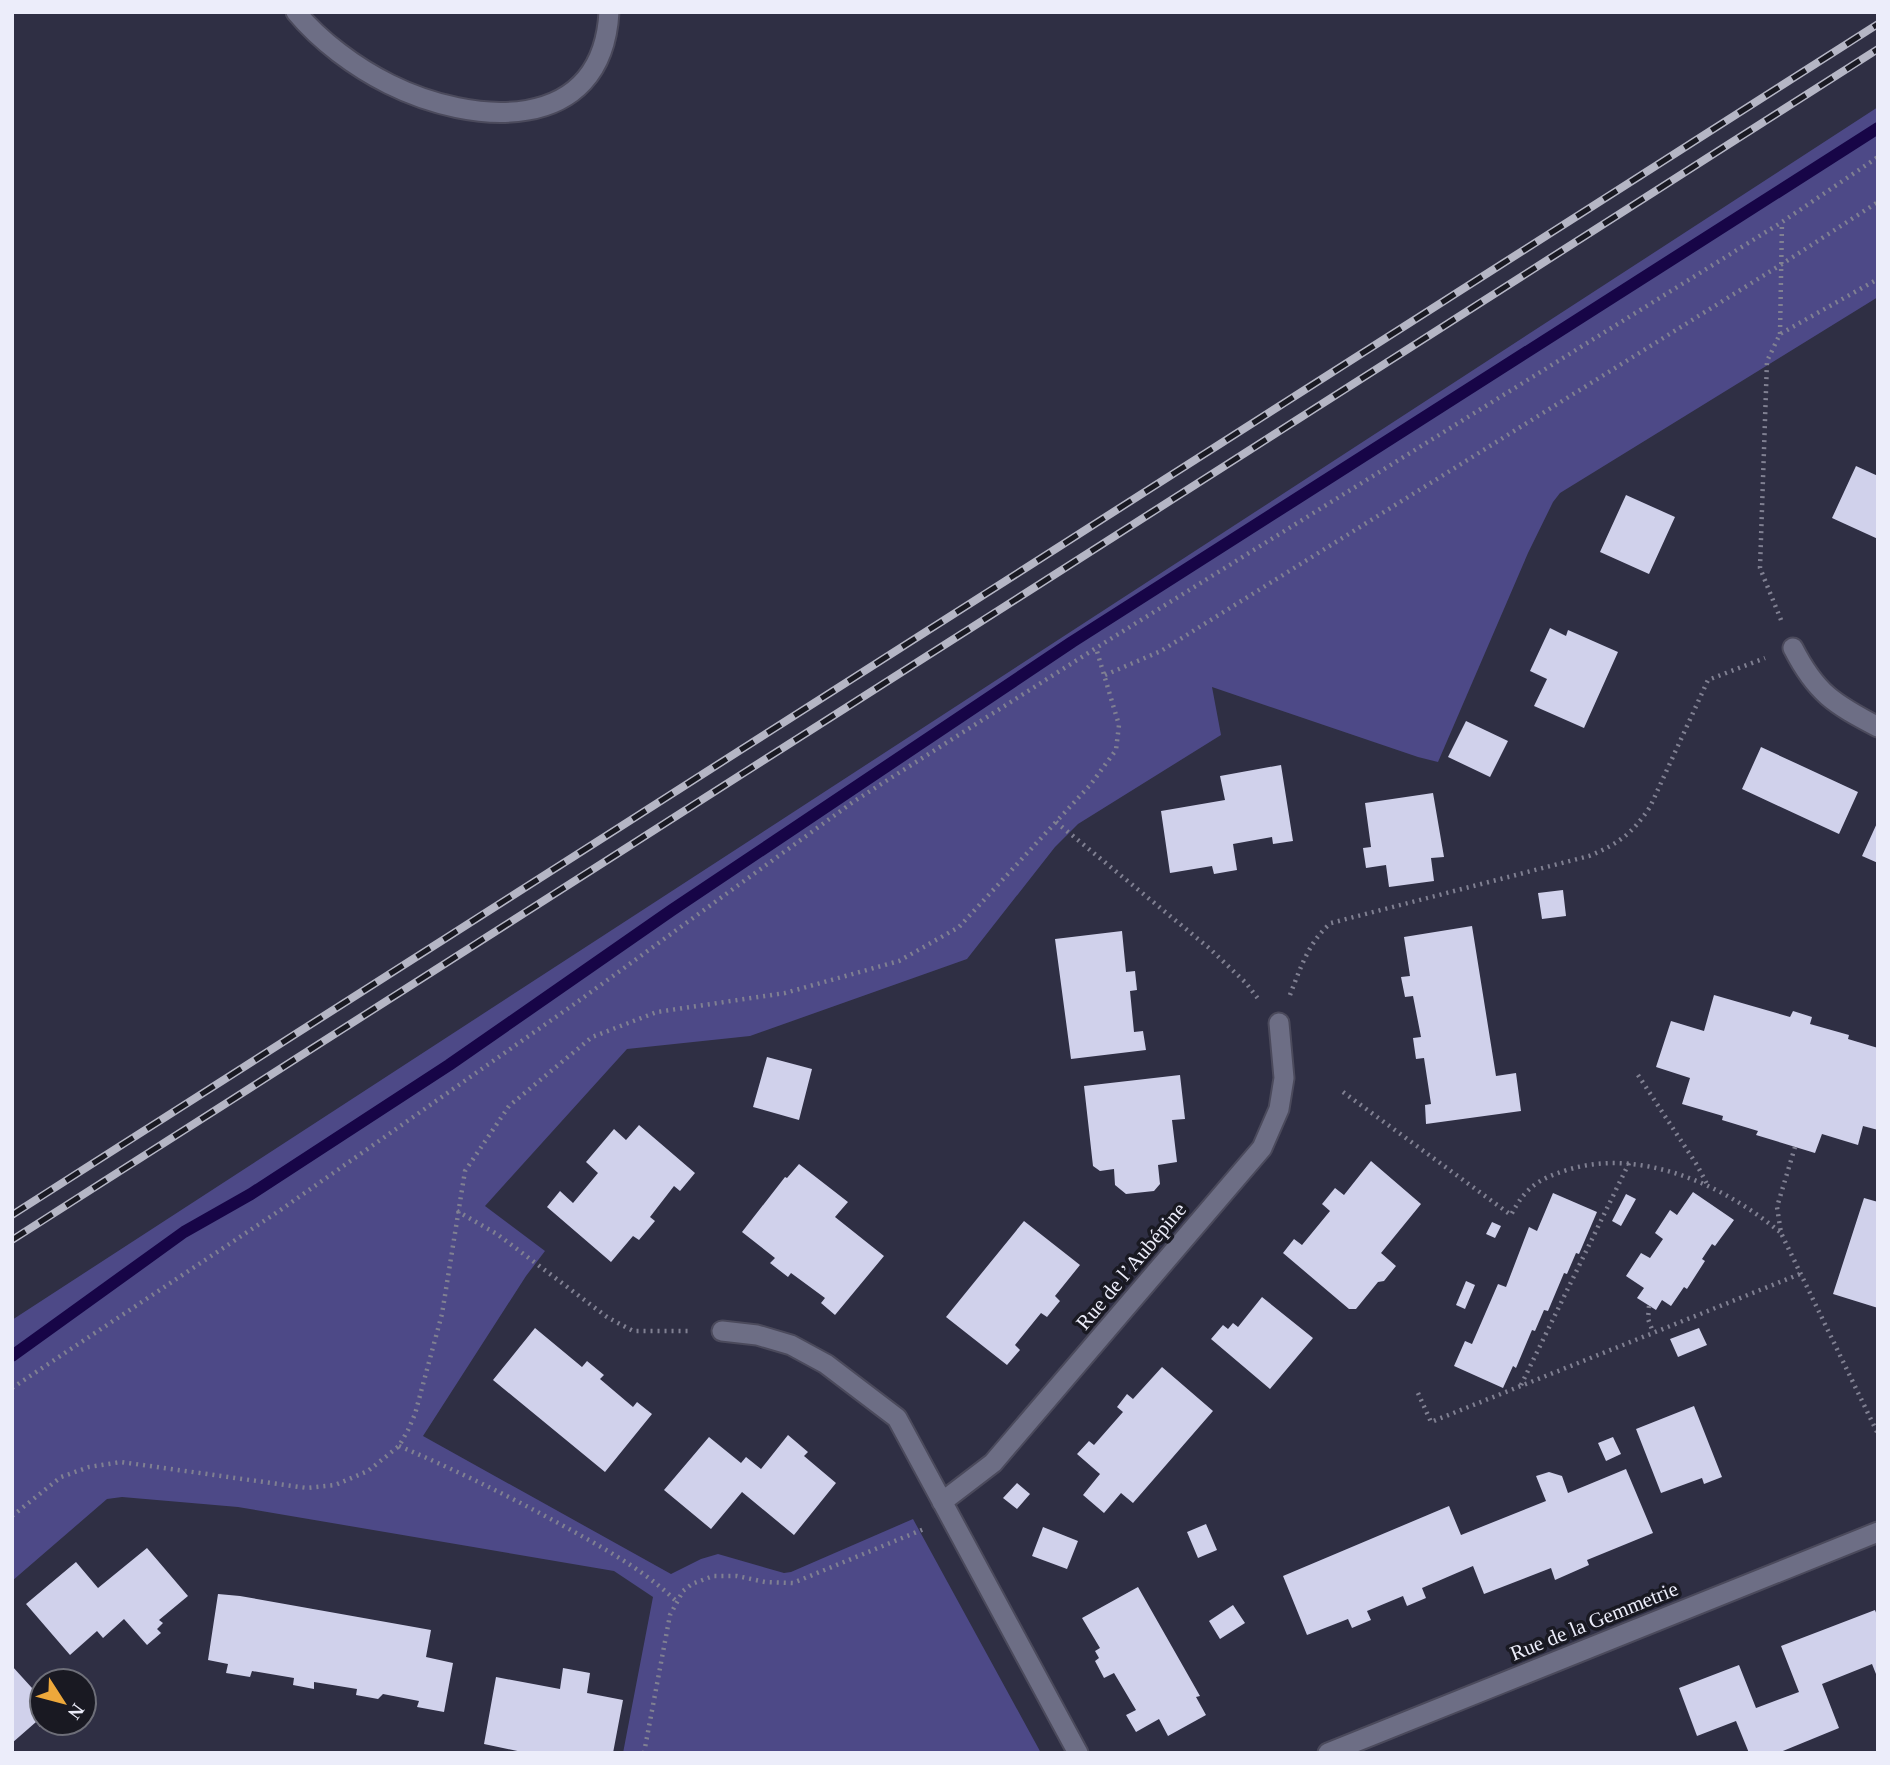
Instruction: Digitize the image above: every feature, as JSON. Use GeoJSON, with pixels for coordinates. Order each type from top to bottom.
{"type":"FeatureCollection","features":[{"type":"Feature","properties":{"kind":"street"},"geometry":{"type":"LineString","coordinates":[[296,12],[328,43],[388,83],[422,98],[459,107],[515,113],[534,111],[556,103],[575,90],[591,72],[602,52],[609,12]]}},
{"type":"Feature","properties":{"kind":"street"},"geometry":{"type":"LineString","coordinates":[[1793,648],[1804,670],[1822,693],[1844,709],[1878,727]]}},
{"type":"Feature","properties":{"kind":"street","name":"Rue de l’Aubépine"},"geometry":{"type":"LineString","coordinates":[[942,1502],[993,1463],[1262,1148],[1279,1110],[1284,1078],[1279,1023]]}},
{"type":"Feature","properties":{"kind":"street"},"geometry":{"type":"LineString","coordinates":[[722,1331],[757,1335],[791,1345],[826,1364],[897,1418],[1078,1753]]}},
{"type":"Feature","properties":{"kind":"street","name":"Rue de la Gemmetrie"},"geometry":{"type":"LineString","coordinates":[[1328,1753],[1878,1532]]}},
{"type":"Feature","properties":{"kind":"path"},"geometry":{"type":"LineString","coordinates":[[12,1388],[279,1211],[573,1005],[853,802],[1782,222],[1878,157]]}},
{"type":"Feature","properties":{"kind":"path"},"geometry":{"type":"LineString","coordinates":[[1105,675],[1161,651],[1878,202]]}},
{"type":"Feature","properties":{"kind":"path"},"geometry":{"type":"LineString","coordinates":[[1056,822],[1209,948],[1246,983],[1279,1023],[1302,963],[1320,932],[1331,923],[1589,856],[1623,839],[1639,825],[1650,807],[1708,680],[1793,648],[1760,568],[1767,361],[1780,334],[1782,222]]}},
{"type":"Feature","properties":{"kind":"path"},"geometry":{"type":"LineString","coordinates":[[1780,334],[1878,279]]}},
{"type":"Feature","properties":{"kind":"path"},"geometry":{"type":"LineString","coordinates":[[12,1517],[61,1477],[89,1466],[121,1462],[307,1488],[335,1485],[368,1471],[399,1446],[415,1414],[442,1314],[465,1171],[509,1106],[592,1037],[657,1012],[785,993],[899,961],[959,928],[1091,784],[1116,750],[1119,726],[1096,648]]}},
{"type":"Feature","properties":{"kind":"path"},"geometry":{"type":"LineString","coordinates":[[1638,1074],[1697,1165],[1708,1187]]}},
{"type":"Feature","properties":{"kind":"path"},"geometry":{"type":"LineString","coordinates":[[1343,1092],[1511,1215],[1529,1188],[1552,1175],[1591,1164],[1629,1163],[1677,1174],[1708,1187],[1762,1217],[1781,1233]]}},
{"type":"Feature","properties":{"kind":"path"},"geometry":{"type":"LineString","coordinates":[[1795,1147],[1777,1207],[1781,1233],[1878,1434]]}},
{"type":"Feature","properties":{"kind":"path"},"geometry":{"type":"LineString","coordinates":[[1521,1385],[1629,1163]]}},
{"type":"Feature","properties":{"kind":"path"},"geometry":{"type":"LineString","coordinates":[[457,1211],[497,1234],[607,1317],[633,1331],[722,1331]]}},
{"type":"Feature","properties":{"kind":"path"},"geometry":{"type":"LineString","coordinates":[[1418,1393],[1431,1422],[1800,1275]]}},
{"type":"Feature","properties":{"kind":"path"},"geometry":{"type":"LineString","coordinates":[[1649,1306],[1647,1319],[1653,1332]]}},
{"type":"Feature","properties":{"kind":"path"},"geometry":{"type":"LineString","coordinates":[[399,1446],[487,1485],[606,1549],[660,1585],[676,1601]]}},
{"type":"Feature","properties":{"kind":"path"},"geometry":{"type":"LineString","coordinates":[[644,1753],[670,1615],[676,1601],[692,1584],[713,1576],[737,1576],[782,1584],[804,1580],[931,1526]]}},
{"type":"Feature","properties":{"kind":"shaded area"},"geometry":{"type":"Polygon","coordinates":[[[1878,107],[1878,297],[1560,493],[1528,553],[1438,762],[1212,687],[1221,735],[1078,824],[1055,847],[967,959],[750,1036],[627,1049],[485,1206],[545,1251],[423,1436],[671,1574],[718,1554],[784,1573],[791,1572],[913,1519],[1041,1753],[623,1753],[653,1597],[614,1571],[238,1507],[122,1497],[107,1499],[12,1581],[12,1320],[1878,107]]]}},
{"type":"Feature","properties":{"kind":"building"},"geometry":{"type":"Polygon","coordinates":[[[1856,466],[1878,476],[1878,539],[1832,518],[1856,466]]]}},
{"type":"Feature","properties":{"kind":"building"},"geometry":{"type":"Polygon","coordinates":[[[1626,495],[1675,517],[1649,574],[1600,552],[1626,495]]]}},
{"type":"Feature","properties":{"kind":"building"},"geometry":{"type":"Polygon","coordinates":[[[1550,628],[1566,636],[1568,630],[1618,652],[1584,728],[1534,706],[1547,679],[1530,671],[1550,628]]]}},
{"type":"Feature","properties":{"kind":"building"},"geometry":{"type":"Polygon","coordinates":[[[1466,721],[1508,741],[1490,777],[1448,757],[1466,721]]]}},
{"type":"Feature","properties":{"kind":"building"},"geometry":{"type":"Polygon","coordinates":[[[1761,747],[1858,792],[1839,834],[1742,789],[1761,747]]]}},
{"type":"Feature","properties":{"kind":"building"},"geometry":{"type":"Polygon","coordinates":[[[1281,765],[1293,841],[1273,844],[1272,837],[1233,844],[1237,870],[1214,874],[1212,866],[1170,873],[1161,811],[1225,800],[1220,776],[1281,765]]]}},
{"type":"Feature","properties":{"kind":"building"},"geometry":{"type":"Polygon","coordinates":[[[1433,793],[1444,857],[1431,858],[1434,881],[1389,887],[1386,865],[1366,868],[1363,848],[1371,847],[1365,803],[1433,793]]]}},
{"type":"Feature","properties":{"kind":"building"},"geometry":{"type":"Polygon","coordinates":[[[1878,821],[1878,863],[1862,856],[1878,821]]]}},
{"type":"Feature","properties":{"kind":"building"},"geometry":{"type":"Polygon","coordinates":[[[1563,890],[1566,916],[1542,919],[1538,893],[1563,890]]]}},
{"type":"Feature","properties":{"kind":"building"},"geometry":{"type":"Polygon","coordinates":[[[1472,926],[1496,1076],[1516,1073],[1521,1111],[1426,1124],[1425,1105],[1431,1104],[1424,1058],[1416,1059],[1413,1038],[1421,1037],[1413,996],[1405,997],[1401,977],[1410,976],[1404,937],[1472,926]]]}},
{"type":"Feature","properties":{"kind":"building"},"geometry":{"type":"Polygon","coordinates":[[[1122,931],[1126,972],[1135,971],[1137,990],[1130,991],[1134,1032],[1143,1031],[1146,1050],[1071,1059],[1055,939],[1122,931]]]}},
{"type":"Feature","properties":{"kind":"building"},"geometry":{"type":"Polygon","coordinates":[[[1714,995],[1790,1017],[1793,1011],[1812,1017],[1810,1024],[1849,1035],[1848,1039],[1878,1048],[1878,1130],[1863,1126],[1858,1145],[1822,1134],[1815,1153],[1756,1135],[1758,1131],[1722,1120],[1723,1116],[1682,1104],[1690,1078],[1656,1067],[1671,1021],[1704,1031],[1714,995]]]}},
{"type":"Feature","properties":{"kind":"building"},"geometry":{"type":"Polygon","coordinates":[[[767,1057],[812,1069],[799,1120],[753,1107],[767,1057]]]}},
{"type":"Feature","properties":{"kind":"building"},"geometry":{"type":"Polygon","coordinates":[[[1180,1075],[1185,1119],[1172,1120],[1177,1162],[1158,1165],[1160,1184],[1154,1191],[1126,1194],[1115,1185],[1114,1169],[1100,1171],[1093,1166],[1084,1086],[1180,1075]]]}},
{"type":"Feature","properties":{"kind":"building"},"geometry":{"type":"Polygon","coordinates":[[[639,1125],[695,1173],[680,1191],[674,1186],[650,1217],[655,1221],[639,1240],[633,1236],[611,1262],[547,1207],[560,1191],[573,1203],[598,1173],[586,1162],[614,1129],[626,1140],[639,1125]]]}},
{"type":"Feature","properties":{"kind":"building"},"geometry":{"type":"Polygon","coordinates":[[[1371,1161],[1421,1204],[1381,1253],[1396,1266],[1384,1281],[1378,1282],[1356,1309],[1349,1309],[1283,1253],[1294,1239],[1302,1245],[1330,1211],[1322,1204],[1335,1188],[1344,1195],[1371,1161]]]}},
{"type":"Feature","properties":{"kind":"building"},"geometry":{"type":"Polygon","coordinates":[[[799,1164],[848,1202],[835,1217],[884,1256],[835,1315],[821,1303],[825,1298],[791,1273],[788,1277],[770,1263],[775,1258],[742,1232],[785,1177],[799,1164]]]}},
{"type":"Feature","properties":{"kind":"building"},"geometry":{"type":"Polygon","coordinates":[[[1693,1192],[1734,1220],[1715,1246],[1712,1244],[1702,1259],[1705,1261],[1687,1289],[1684,1287],[1671,1306],[1662,1300],[1656,1310],[1637,1298],[1644,1288],[1626,1276],[1641,1253],[1650,1258],[1663,1239],[1655,1233],[1670,1210],[1677,1215],[1693,1192]]]}},
{"type":"Feature","properties":{"kind":"building"},"geometry":{"type":"Polygon","coordinates":[[[1553,1193],[1597,1212],[1579,1254],[1576,1253],[1567,1274],[1564,1273],[1548,1311],[1544,1310],[1535,1331],[1532,1330],[1516,1368],[1513,1366],[1503,1388],[1454,1366],[1465,1341],[1472,1344],[1498,1284],[1506,1287],[1529,1227],[1537,1231],[1553,1193]]]}},
{"type":"Feature","properties":{"kind":"building"},"geometry":{"type":"Polygon","coordinates":[[[1626,1194],[1636,1199],[1621,1226],[1612,1221],[1626,1194]]]}},
{"type":"Feature","properties":{"kind":"building"},"geometry":{"type":"Polygon","coordinates":[[[1864,1198],[1878,1202],[1878,1308],[1833,1294],[1864,1198]]]}},
{"type":"Feature","properties":{"kind":"building"},"geometry":{"type":"Polygon","coordinates":[[[1024,1221],[1080,1265],[1055,1296],[1060,1301],[1047,1317],[1041,1313],[1015,1345],[1020,1350],[1007,1365],[946,1317],[1024,1221]]]}},
{"type":"Feature","properties":{"kind":"building"},"geometry":{"type":"Polygon","coordinates":[[[1492,1222],[1501,1226],[1495,1238],[1486,1234],[1492,1222]]]}},
{"type":"Feature","properties":{"kind":"building"},"geometry":{"type":"Polygon","coordinates":[[[1466,1281],[1475,1285],[1465,1309],[1456,1305],[1466,1281]]]}},
{"type":"Feature","properties":{"kind":"building"},"geometry":{"type":"Polygon","coordinates":[[[1262,1297],[1313,1338],[1270,1389],[1211,1339],[1223,1325],[1228,1329],[1233,1323],[1238,1327],[1262,1297]]]}},
{"type":"Feature","properties":{"kind":"building"},"geometry":{"type":"Polygon","coordinates":[[[535,1328],[582,1367],[587,1361],[604,1375],[600,1379],[633,1407],[637,1402],[652,1414],[605,1472],[493,1380],[535,1328]]]}},
{"type":"Feature","properties":{"kind":"building"},"geometry":{"type":"Polygon","coordinates":[[[1699,1328],[1707,1345],[1678,1357],[1670,1339],[1699,1328]]]}},
{"type":"Feature","properties":{"kind":"building"},"geometry":{"type":"Polygon","coordinates":[[[1162,1367],[1213,1411],[1133,1503],[1121,1493],[1104,1513],[1083,1495],[1100,1474],[1077,1454],[1089,1441],[1094,1445],[1123,1412],[1117,1407],[1127,1394],[1133,1399],[1162,1367]]]}},
{"type":"Feature","properties":{"kind":"building"},"geometry":{"type":"Polygon","coordinates":[[[1694,1406],[1722,1477],[1704,1484],[1702,1478],[1661,1493],[1636,1429],[1694,1406]]]}},
{"type":"Feature","properties":{"kind":"building"},"geometry":{"type":"Polygon","coordinates":[[[788,1435],[808,1452],[804,1456],[836,1483],[794,1535],[742,1492],[711,1529],[664,1490],[709,1437],[741,1463],[746,1457],[761,1469],[788,1435]]]}},
{"type":"Feature","properties":{"kind":"building"},"geometry":{"type":"Polygon","coordinates":[[[1613,1437],[1621,1454],[1606,1461],[1598,1443],[1613,1437]]]}},
{"type":"Feature","properties":{"kind":"building"},"geometry":{"type":"Polygon","coordinates":[[[1626,1469],[1653,1533],[1587,1560],[1589,1565],[1555,1580],[1551,1568],[1484,1594],[1473,1566],[1422,1588],[1426,1598],[1407,1606],[1403,1596],[1367,1611],[1371,1620],[1352,1628],[1348,1619],[1307,1635],[1283,1576],[1449,1506],[1461,1535],[1546,1501],[1536,1476],[1549,1472],[1562,1476],[1568,1493],[1626,1469]]]}},
{"type":"Feature","properties":{"kind":"building"},"geometry":{"type":"Polygon","coordinates":[[[1017,1483],[1030,1494],[1017,1509],[1003,1498],[1017,1483]]]}},
{"type":"Feature","properties":{"kind":"building"},"geometry":{"type":"Polygon","coordinates":[[[1206,1524],[1217,1550],[1198,1558],[1187,1532],[1206,1524]]]}},
{"type":"Feature","properties":{"kind":"building"},"geometry":{"type":"Polygon","coordinates":[[[1043,1527],[1078,1541],[1067,1569],[1032,1556],[1043,1527]]]}},
{"type":"Feature","properties":{"kind":"building"},"geometry":{"type":"Polygon","coordinates":[[[147,1548],[188,1596],[159,1620],[163,1623],[157,1629],[161,1633],[147,1645],[124,1619],[103,1638],[97,1631],[70,1655],[26,1604],[76,1562],[98,1588],[147,1548]]]}},
{"type":"Feature","properties":{"kind":"building"},"geometry":{"type":"Polygon","coordinates":[[[1138,1587],[1200,1696],[1196,1697],[1206,1715],[1168,1736],[1159,1719],[1136,1732],[1126,1715],[1136,1710],[1114,1673],[1104,1678],[1095,1661],[1099,1658],[1095,1651],[1100,1648],[1082,1618],[1138,1587]]]}},
{"type":"Feature","properties":{"kind":"building"},"geometry":{"type":"Polygon","coordinates":[[[218,1594],[431,1630],[426,1657],[453,1663],[444,1712],[417,1707],[419,1701],[383,1694],[378,1699],[356,1695],[357,1689],[314,1682],[314,1689],[293,1685],[294,1678],[252,1671],[250,1677],[226,1673],[228,1664],[208,1660],[218,1594]]]}},
{"type":"Feature","properties":{"kind":"building"},"geometry":{"type":"Polygon","coordinates":[[[1233,1605],[1245,1623],[1220,1639],[1209,1621],[1233,1605]]]}},
{"type":"Feature","properties":{"kind":"building"},"geometry":{"type":"Polygon","coordinates":[[[1875,1610],[1878,1618],[1878,1679],[1872,1664],[1822,1684],[1839,1728],[1778,1753],[1749,1753],[1736,1721],[1697,1736],[1679,1688],[1739,1665],[1756,1708],[1799,1692],[1781,1646],[1875,1610]]]}},
{"type":"Feature","properties":{"kind":"building"},"geometry":{"type":"Polygon","coordinates":[[[12,1666],[28,1684],[28,1729],[12,1743],[12,1666]]]}},
{"type":"Feature","properties":{"kind":"building"},"geometry":{"type":"Polygon","coordinates":[[[563,1668],[590,1673],[587,1693],[623,1700],[613,1753],[527,1753],[484,1744],[496,1677],[560,1689],[563,1668]]]}},
{"type":"Feature","properties":{"kind":"waterway"},"geometry":{"type":"LineString","coordinates":[[12,1356],[184,1232],[251,1194],[449,1065],[672,910],[1072,642],[1878,128]]}},
{"type":"Feature","properties":{"kind":"railway"},"geometry":{"type":"LineString","coordinates":[[12,1215],[1878,24]]}},
{"type":"Feature","properties":{"kind":"railway"},"geometry":{"type":"LineString","coordinates":[[12,1240],[1878,49]]}}]}
